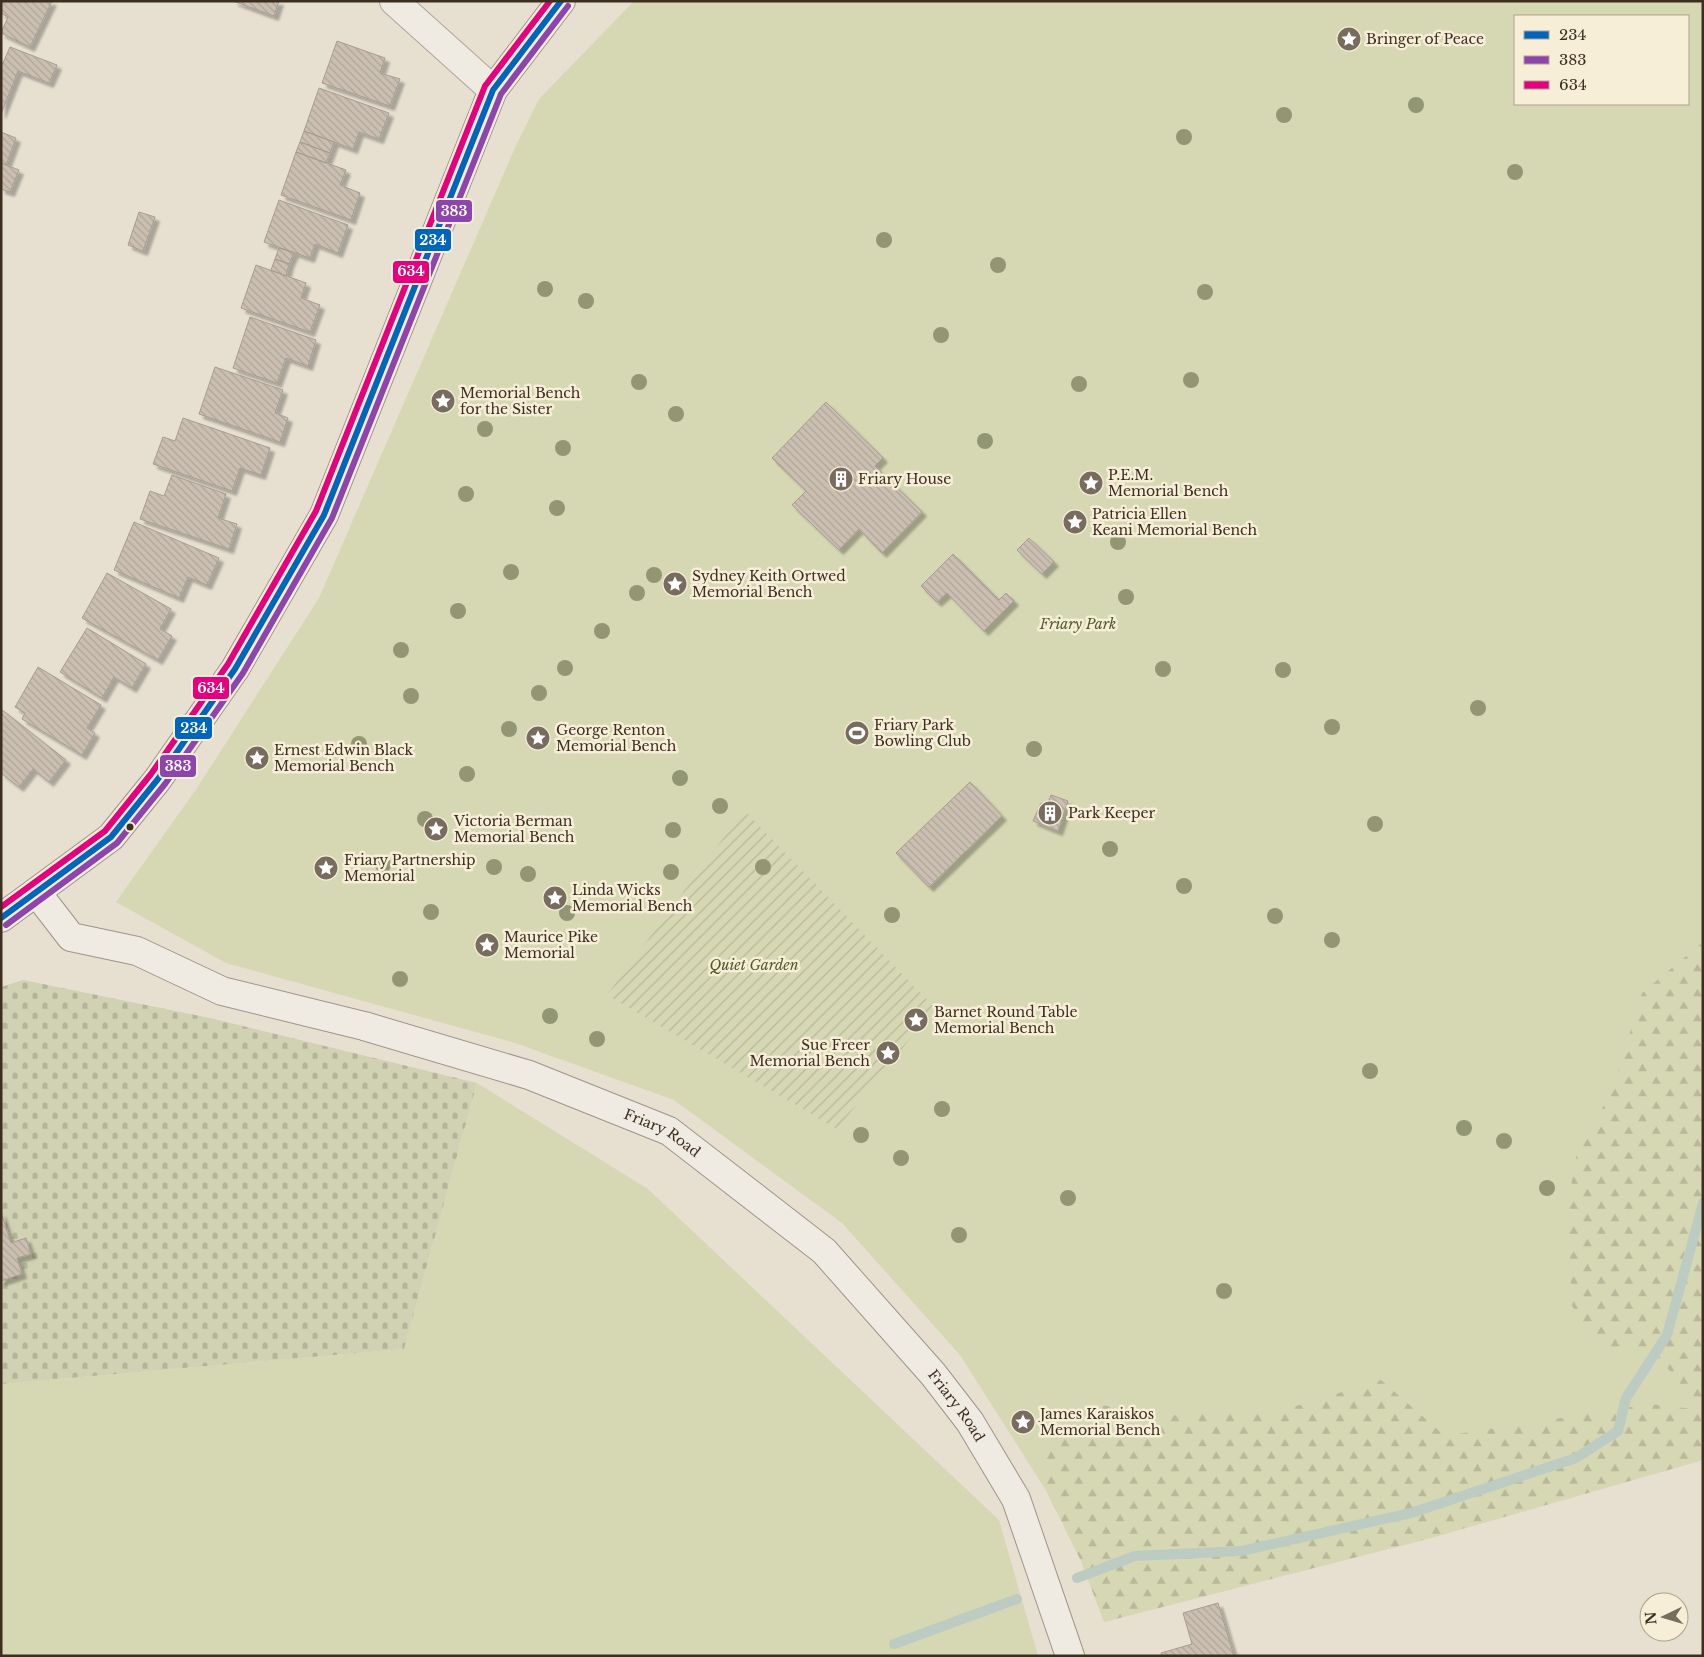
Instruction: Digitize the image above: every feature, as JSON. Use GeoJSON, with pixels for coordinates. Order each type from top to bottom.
{"type":"FeatureCollection","features":[{"type":"Feature","properties":{"kind":"street"},"geometry":{"type":"LineString","coordinates":[[394,1],[493,90]]}},
{"type":"Feature","properties":{"kind":"street"},"geometry":{"type":"LineString","coordinates":[[1,918],[111,837],[158,779],[235,669],[324,515],[493,90],[561,1]]}},
{"type":"Feature","properties":{"kind":"street","name":"Friary Road"},"geometry":{"type":"LineString","coordinates":[[37,893],[72,937],[136,951],[222,990],[364,1026],[529,1074],[669,1132],[824,1251],[933,1374],[970,1422],[1016,1499],[1070,1656]]}},
{"type":"Feature","properties":{"kind":"green space","name":"Friary Park"},"geometry":{"type":"Polygon","coordinates":[[[634,1],[1703,1],[1703,1460],[1427,1539],[1104,1622],[1081,1561],[1047,1492],[960,1355],[842,1223],[674,1100],[515,1043],[226,963],[116,902],[197,788],[319,598],[514,150],[539,99],[634,1]]]}},
{"type":"Feature","properties":{"kind":"green space","name":"Quiet Garden"},"geometry":{"type":"Polygon","coordinates":[[[744,810],[935,1008],[837,1129],[607,995],[744,810]]]}},
{"type":"Feature","properties":{"kind":"green space"},"geometry":{"type":"Polygon","coordinates":[[[1703,942],[1703,1460],[1427,1539],[1104,1622],[1081,1561],[1047,1492],[1044,1447],[1092,1403],[1156,1416],[1280,1411],[1381,1380],[1445,1436],[1650,1404],[1702,1410],[1655,1353],[1629,1352],[1598,1346],[1572,1306],[1567,1209],[1577,1152],[1612,1091],[1642,993],[1703,942]]]}},
{"type":"Feature","properties":{"kind":"green space"},"geometry":{"type":"Polygon","coordinates":[[[23,980],[210,1018],[477,1083],[404,1349],[1,1384],[1,987],[23,980]]]}},
{"type":"Feature","properties":{"kind":"green space"},"geometry":{"type":"Polygon","coordinates":[[[477,1083],[648,1189],[999,1520],[1038,1656],[1,1656],[1,1384],[404,1349],[477,1083]]]}},
{"type":"Feature","properties":{"kind":"building"},"geometry":{"type":"Polygon","coordinates":[[[1,1],[52,1],[30,47],[1,33],[8,17],[1,13],[1,1]]]}},
{"type":"Feature","properties":{"kind":"building"},"geometry":{"type":"Polygon","coordinates":[[[233,1],[279,1],[274,16],[233,1]]]}},
{"type":"Feature","properties":{"kind":"building"},"geometry":{"type":"Polygon","coordinates":[[[337,41],[385,58],[380,73],[400,79],[390,106],[322,83],[337,41]]]}},
{"type":"Feature","properties":{"kind":"building"},"geometry":{"type":"Polygon","coordinates":[[[10,47],[57,65],[49,83],[18,71],[1,114],[1,62],[3,63],[10,47]]]}},
{"type":"Feature","properties":{"kind":"building"},"geometry":{"type":"Polygon","coordinates":[[[319,88],[389,113],[379,139],[359,132],[353,149],[304,131],[319,88]]]}},
{"type":"Feature","properties":{"kind":"building"},"geometry":{"type":"Polygon","coordinates":[[[304,131],[334,142],[330,153],[300,142],[304,131]]]}},
{"type":"Feature","properties":{"kind":"building"},"geometry":{"type":"Polygon","coordinates":[[[1,132],[16,138],[6,165],[1,163],[1,132]]]}},
{"type":"Feature","properties":{"kind":"building"},"geometry":{"type":"Polygon","coordinates":[[[300,142],[330,153],[326,163],[296,152],[300,142]]]}},
{"type":"Feature","properties":{"kind":"building"},"geometry":{"type":"Polygon","coordinates":[[[296,152],[346,170],[340,185],[360,193],[351,220],[281,195],[296,152]]]}},
{"type":"Feature","properties":{"kind":"building"},"geometry":{"type":"Polygon","coordinates":[[[1,163],[19,170],[10,192],[1,189],[1,163]]]}},
{"type":"Feature","properties":{"kind":"building"},"geometry":{"type":"Polygon","coordinates":[[[279,200],[348,225],[338,253],[315,244],[310,258],[264,242],[279,200]]]}},
{"type":"Feature","properties":{"kind":"building"},"geometry":{"type":"Polygon","coordinates":[[[139,212],[155,217],[143,251],[128,245],[139,212]]]}},
{"type":"Feature","properties":{"kind":"building"},"geometry":{"type":"Polygon","coordinates":[[[279,248],[294,253],[289,264],[275,259],[279,248]]]}},
{"type":"Feature","properties":{"kind":"building"},"geometry":{"type":"Polygon","coordinates":[[[275,259],[289,264],[286,276],[271,270],[275,259]]]}},
{"type":"Feature","properties":{"kind":"building"},"geometry":{"type":"Polygon","coordinates":[[[256,265],[306,283],[301,298],[320,305],[310,332],[241,308],[256,265]]]}},
{"type":"Feature","properties":{"kind":"building"},"geometry":{"type":"Polygon","coordinates":[[[250,317],[316,340],[308,366],[286,358],[277,383],[233,368],[250,317]]]}},
{"type":"Feature","properties":{"kind":"building"},"geometry":{"type":"Polygon","coordinates":[[[215,367],[283,390],[275,413],[288,418],[280,442],[199,414],[215,367]]]}},
{"type":"Feature","properties":{"kind":"building","name":"Friary House"},"geometry":{"type":"Polygon","coordinates":[[[826,402],[883,458],[875,466],[922,512],[882,553],[859,529],[839,550],[792,505],[806,491],[772,458],[826,402]]]}},
{"type":"Feature","properties":{"kind":"building"},"geometry":{"type":"Polygon","coordinates":[[[183,418],[270,448],[261,475],[240,468],[232,491],[153,464],[163,437],[175,441],[183,418]]]}},
{"type":"Feature","properties":{"kind":"building"},"geometry":{"type":"Polygon","coordinates":[[[172,475],[226,494],[218,518],[237,524],[229,549],[140,519],[150,491],[164,496],[172,475]]]}},
{"type":"Feature","properties":{"kind":"building"},"geometry":{"type":"Polygon","coordinates":[[[134,522],[219,558],[207,585],[188,577],[179,598],[114,570],[134,522]]]}},
{"type":"Feature","properties":{"kind":"building"},"geometry":{"type":"Polygon","coordinates":[[[1029,538],[1054,562],[1042,574],[1017,550],[1029,538]]]}},
{"type":"Feature","properties":{"kind":"building"},"geometry":{"type":"Polygon","coordinates":[[[953,554],[999,600],[1006,593],[1014,601],[984,631],[947,593],[937,602],[921,586],[953,554]]]}},
{"type":"Feature","properties":{"kind":"building"},"geometry":{"type":"Polygon","coordinates":[[[107,573],[171,609],[160,629],[172,636],[158,660],[82,618],[107,573]]]}},
{"type":"Feature","properties":{"kind":"building"},"geometry":{"type":"Polygon","coordinates":[[[87,628],[146,664],[132,688],[114,677],[102,698],[60,672],[87,628]]]}},
{"type":"Feature","properties":{"kind":"building"},"geometry":{"type":"Polygon","coordinates":[[[38,667],[101,705],[87,728],[95,733],[82,755],[22,719],[25,713],[15,707],[38,667]]]}},
{"type":"Feature","properties":{"kind":"building"},"geometry":{"type":"Polygon","coordinates":[[[1,709],[66,760],[49,782],[33,769],[19,787],[1,773],[1,709]]]}},
{"type":"Feature","properties":{"kind":"building"},"geometry":{"type":"Polygon","coordinates":[[[970,782],[1002,816],[929,887],[896,853],[970,782]]]}},
{"type":"Feature","properties":{"kind":"building","name":"Park Keeper"},"geometry":{"type":"Polygon","coordinates":[[[1051,795],[1068,801],[1058,831],[1033,821],[1041,803],[1047,805],[1051,795]]]}},
{"type":"Feature","properties":{"kind":"building"},"geometry":{"type":"Polygon","coordinates":[[[1,1212],[11,1243],[26,1238],[31,1254],[17,1258],[22,1274],[1,1281],[1,1212]]]}},
{"type":"Feature","properties":{"kind":"building"},"geometry":{"type":"Polygon","coordinates":[[[1218,1603],[1234,1656],[1162,1656],[1161,1653],[1192,1644],[1183,1613],[1218,1603]]]}},
{"type":"Feature","properties":{"kind":"waterway"},"geometry":{"type":"LineString","coordinates":[[1077,1578],[1135,1556],[1241,1551],[1411,1513],[1576,1458],[1618,1431],[1626,1398],[1667,1335],[1703,1203]]}},
{"type":"Feature","properties":{"kind":"waterway"},"geometry":{"type":"LineString","coordinates":[[894,1644],[1017,1599]]}},
{"type":"Feature","properties":{"kind":"transit line","name":"634"},"geometry":{"type":"LineString","coordinates":[[1,907],[105,831],[151,774],[228,664],[316,511],[485,86],[550,1]]}},
{"type":"Feature","properties":{"kind":"transit line","name":"234"},"geometry":{"type":"LineString","coordinates":[[1,918],[111,837],[158,779],[235,669],[324,515],[493,90],[561,1]]}},
{"type":"Feature","properties":{"kind":"transit line","name":"383"},"geometry":{"type":"LineString","coordinates":[[6,925],[117,843],[165,784],[243,673],[332,518],[501,94],[568,6]]}},
{"type":"Feature","properties":{"kind":"place","name":"Bringer of Peace"},"geometry":{"type":"Point","coordinates":[1349,39]}},
{"type":"Feature","properties":{"kind":"place","name":"Memorial Bench for the Sister"},"geometry":{"type":"Point","coordinates":[443,401]}},
{"type":"Feature","properties":{"kind":"place","name":"Friary House"},"geometry":{"type":"Point","coordinates":[841,479]}},
{"type":"Feature","properties":{"kind":"place","name":"P.E.M. Memorial Bench"},"geometry":{"type":"Point","coordinates":[1091,483]}},
{"type":"Feature","properties":{"kind":"place","name":"Patricia Ellen Keani Memorial Bench"},"geometry":{"type":"Point","coordinates":[1075,522]}},
{"type":"Feature","properties":{"kind":"place","name":"Sydney Keith Ortwed Memorial Bench"},"geometry":{"type":"Point","coordinates":[675,584]}},
{"type":"Feature","properties":{"kind":"place","name":"Friary Park Bowling Club"},"geometry":{"type":"Point","coordinates":[857,733]}},
{"type":"Feature","properties":{"kind":"place","name":"George Renton Memorial Bench"},"geometry":{"type":"Point","coordinates":[538,738]}},
{"type":"Feature","properties":{"kind":"place","name":"Ernest Edwin Black Memorial Bench"},"geometry":{"type":"Point","coordinates":[257,758]}},
{"type":"Feature","properties":{"kind":"place","name":"Park Keeper"},"geometry":{"type":"Point","coordinates":[1050,813]}},
{"type":"Feature","properties":{"kind":"place","name":"Victoria Berman Memorial Bench"},"geometry":{"type":"Point","coordinates":[436,829]}},
{"type":"Feature","properties":{"kind":"place","name":"Friary Partnership Memorial"},"geometry":{"type":"Point","coordinates":[326,868]}},
{"type":"Feature","properties":{"kind":"place","name":"Linda Wicks Memorial Bench"},"geometry":{"type":"Point","coordinates":[555,898]}},
{"type":"Feature","properties":{"kind":"place","name":"Maurice Pike Memorial"},"geometry":{"type":"Point","coordinates":[487,945]}},
{"type":"Feature","properties":{"kind":"place","name":"Barnet Round Table Memorial Bench"},"geometry":{"type":"Point","coordinates":[916,1020]}},
{"type":"Feature","properties":{"kind":"place","name":"Sue Freer Memorial Bench"},"geometry":{"type":"Point","coordinates":[888,1053]}},
{"type":"Feature","properties":{"kind":"place","name":"James Karaiskos Memorial Bench"},"geometry":{"type":"Point","coordinates":[1023,1422]}}]}
